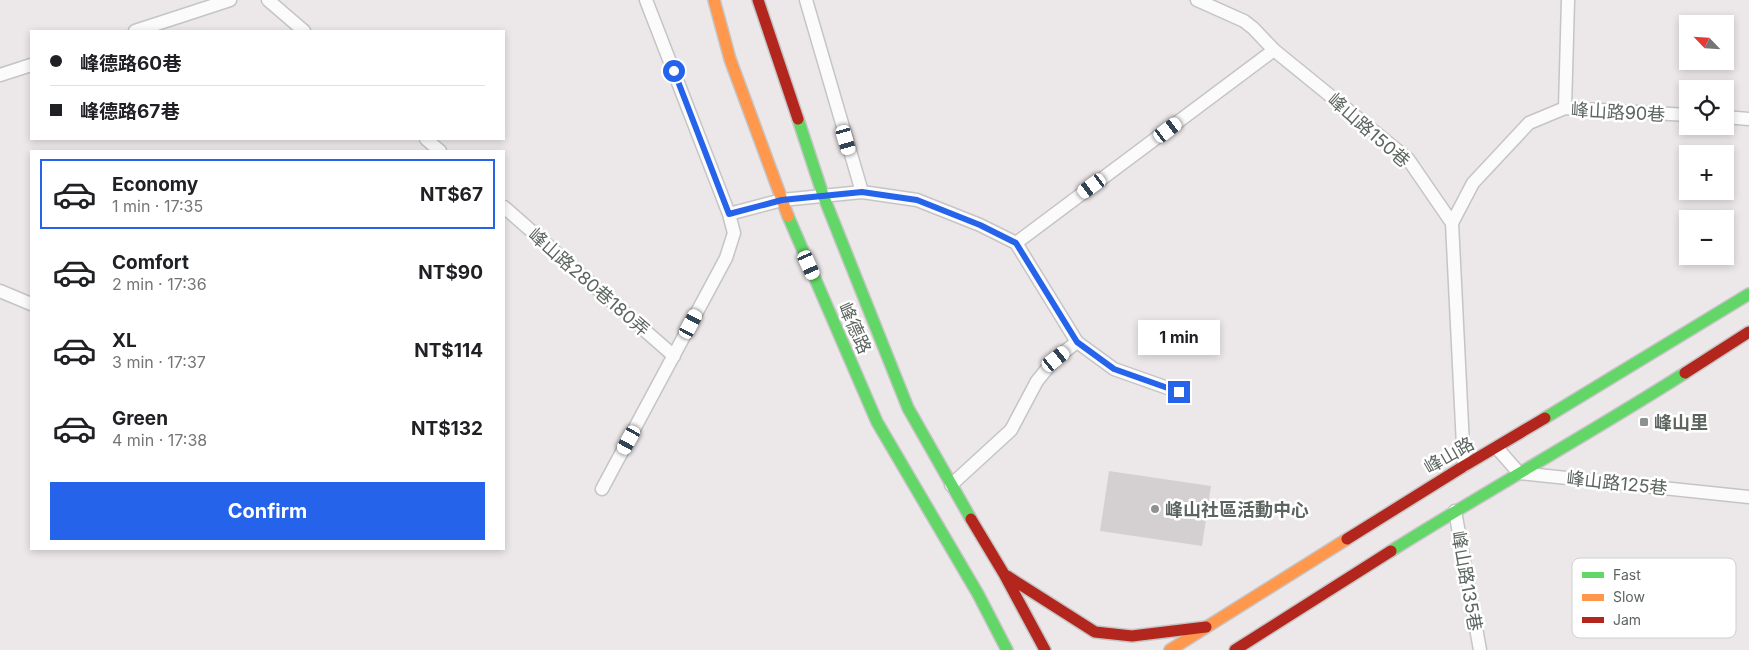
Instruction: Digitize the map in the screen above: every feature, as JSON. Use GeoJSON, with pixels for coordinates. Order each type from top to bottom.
{"type":"FeatureCollection","features":[{"type":"Feature","properties":{"kind":"main road","name":"峰德路"},"geometry":{"type":"LineString","coordinates":[[714,0],[730,59],[782,200],[877,422],[978,594],[1007,650]]}},
{"type":"Feature","properties":{"kind":"main road","name":"峰德路"},"geometry":{"type":"LineString","coordinates":[[758,0],[823,195],[908,408],[1004,574],[1045,650]]}},
{"type":"Feature","properties":{"kind":"main road","name":"峰山路"},"geometry":{"type":"LineString","coordinates":[[1170,650],[1464,466],[1497,448],[1749,294]]}},
{"type":"Feature","properties":{"kind":"main road"},"geometry":{"type":"LineString","coordinates":[[1235,650],[1455,511],[1633,406],[1749,332]]}},
{"type":"Feature","properties":{"kind":"main road"},"geometry":{"type":"LineString","coordinates":[[1004,574],[1095,632],[1132,636],[1206,627]]}},
{"type":"Feature","properties":{"kind":"main road"},"geometry":{"type":"LineString","coordinates":[[978,594],[998,650]]}},
{"type":"Feature","properties":{"kind":"lane"},"geometry":{"type":"LineString","coordinates":[[137,30],[230,0]]}},
{"type":"Feature","properties":{"kind":"lane"},"geometry":{"type":"LineString","coordinates":[[268,0],[303,30]]}},
{"type":"Feature","properties":{"kind":"lane"},"geometry":{"type":"LineString","coordinates":[[602,490],[726,258],[734,233],[729,214],[646,0]]}},
{"type":"Feature","properties":{"kind":"lane"},"geometry":{"type":"LineString","coordinates":[[806,0],[862,192]]}},
{"type":"Feature","properties":{"kind":"lane","name":"峰山路150巷"},"geometry":{"type":"LineString","coordinates":[[1197,0],[1244,21],[1274,50],[1408,159],[1452,223]]}},
{"type":"Feature","properties":{"kind":"lane"},"geometry":{"type":"LineString","coordinates":[[1565,108],[1568,0]]}},
{"type":"Feature","properties":{"kind":"lane"},"geometry":{"type":"LineString","coordinates":[[1016,243],[1274,50]]}},
{"type":"Feature","properties":{"kind":"lane"},"geometry":{"type":"LineString","coordinates":[[0,75],[30,65]]}},
{"type":"Feature","properties":{"kind":"lane","name":"峰山路90巷"},"geometry":{"type":"LineString","coordinates":[[1452,223],[1473,183],[1529,123],[1565,108],[1679,114]]}},
{"type":"Feature","properties":{"kind":"lane"},"geometry":{"type":"LineString","coordinates":[[1734,117],[1749,118]]}},
{"type":"Feature","properties":{"kind":"lane"},"geometry":{"type":"LineString","coordinates":[[427,140],[439,150]]}},
{"type":"Feature","properties":{"kind":"lane"},"geometry":{"type":"LineString","coordinates":[[729,214],[782,200],[862,192],[917,200],[980,225],[1016,243],[1077,342],[1114,369],[1179,392]]}},
{"type":"Feature","properties":{"kind":"lane","name":"峰山路280巷180弄"},"geometry":{"type":"LineString","coordinates":[[505,208],[674,356]]}},
{"type":"Feature","properties":{"kind":"lane"},"geometry":{"type":"LineString","coordinates":[[1452,223],[1464,466]]}},
{"type":"Feature","properties":{"kind":"lane"},"geometry":{"type":"LineString","coordinates":[[0,291],[30,304]]}},
{"type":"Feature","properties":{"kind":"lane"},"geometry":{"type":"LineString","coordinates":[[951,485],[1012,430],[1037,381],[1056,359],[1077,342]]}},
{"type":"Feature","properties":{"kind":"lane"},"geometry":{"type":"LineString","coordinates":[[1497,448],[1519,473]]}},
{"type":"Feature","properties":{"kind":"lane","name":"峰山路125巷"},"geometry":{"type":"LineString","coordinates":[[1519,473],[1749,497]]}},
{"type":"Feature","properties":{"kind":"lane","name":"峰山路135巷"},"geometry":{"type":"LineString","coordinates":[[1455,511],[1480,650]]}},
{"type":"Feature","properties":{"kind":"building","name":"峰山社區活動中心"},"geometry":{"type":"Polygon","coordinates":[[[1109,471],[1211,486],[1202,546],[1100,531],[1109,471]]]}},
{"type":"Feature","properties":{"kind":"traffic: fast"},"geometry":{"type":"LineString","coordinates":[[798,119],[823,195],[908,408],[971,519]]}},
{"type":"Feature","properties":{"kind":"traffic: fast"},"geometry":{"type":"LineString","coordinates":[[788,216],[877,422],[978,594],[1007,650]]}},
{"type":"Feature","properties":{"kind":"traffic: fast"},"geometry":{"type":"LineString","coordinates":[[1545,418],[1749,294]]}},
{"type":"Feature","properties":{"kind":"traffic: fast"},"geometry":{"type":"LineString","coordinates":[[1391,551],[1685,373]]}},
{"type":"Feature","properties":{"kind":"traffic: slow"},"geometry":{"type":"LineString","coordinates":[[714,0],[730,59],[788,216]]}},
{"type":"Feature","properties":{"kind":"traffic: slow"},"geometry":{"type":"LineString","coordinates":[[1170,650],[1347,539]]}},
{"type":"Feature","properties":{"kind":"traffic: jam"},"geometry":{"type":"LineString","coordinates":[[758,0],[798,119]]}},
{"type":"Feature","properties":{"kind":"traffic: jam"},"geometry":{"type":"LineString","coordinates":[[1685,373],[1749,332]]}},
{"type":"Feature","properties":{"kind":"traffic: jam"},"geometry":{"type":"LineString","coordinates":[[1347,539],[1545,418]]}},
{"type":"Feature","properties":{"kind":"traffic: jam"},"geometry":{"type":"LineString","coordinates":[[971,519],[1004,574],[1045,650]]}},
{"type":"Feature","properties":{"kind":"traffic: jam"},"geometry":{"type":"LineString","coordinates":[[1235,650],[1391,551]]}},
{"type":"Feature","properties":{"kind":"traffic: jam"},"geometry":{"type":"LineString","coordinates":[[1007,576],[1095,632],[1132,636],[1206,627]]}},
{"type":"Feature","properties":{"kind":"place","name":"峰山里"},"geometry":{"type":"Point","coordinates":[1644,422]}},
{"type":"Feature","properties":{"kind":"place","name":"峰山社區活動中心"},"geometry":{"type":"Point","coordinates":[1155,509]}},
{"type":"Feature","properties":{"kind":"route"},"geometry":{"type":"LineString","coordinates":[[674,71],[729,214],[782,200],[862,192],[917,200],[980,225],[1016,243],[1077,342],[1114,369],[1179,392]]}}]}
